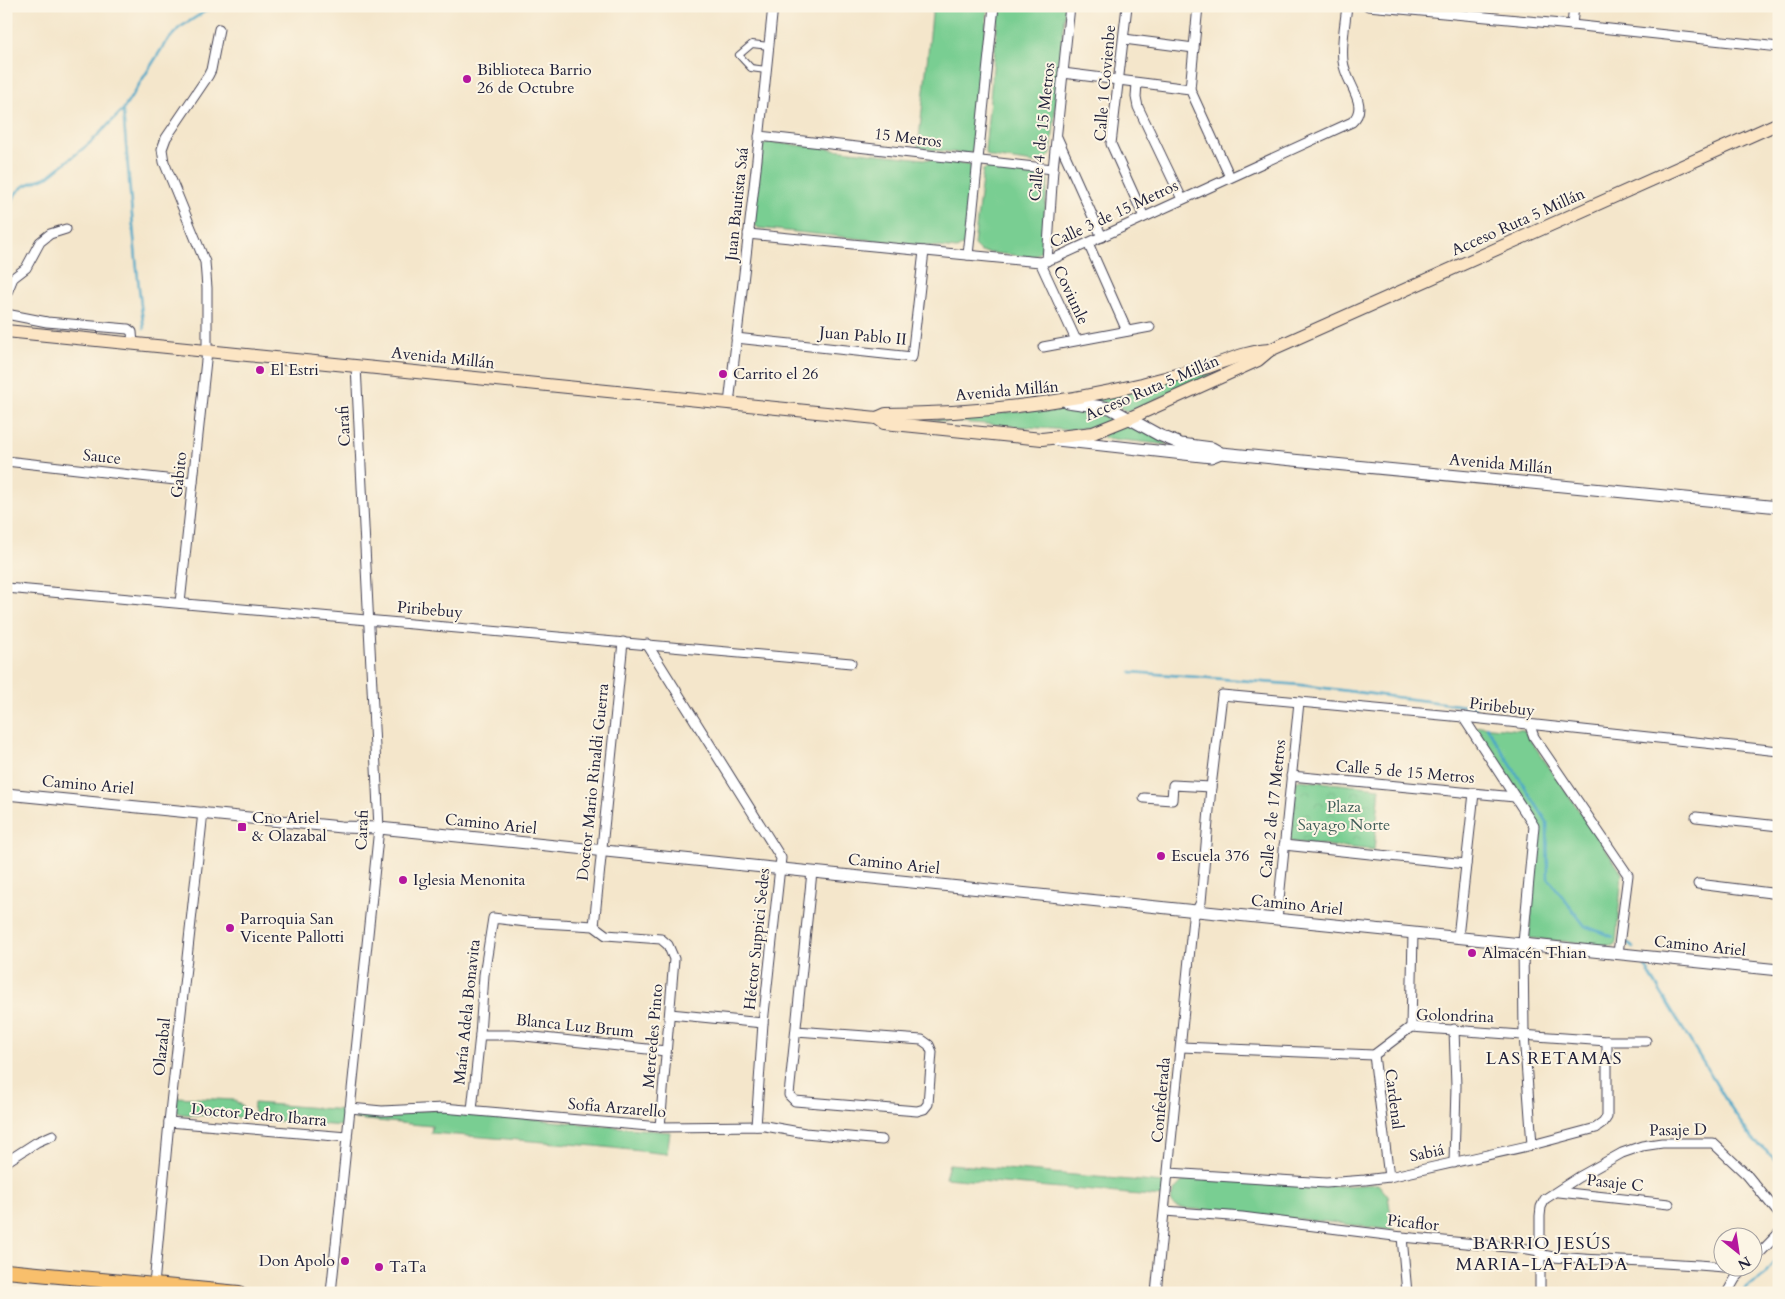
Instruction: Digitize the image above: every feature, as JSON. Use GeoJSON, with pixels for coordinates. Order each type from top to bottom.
{"type":"FeatureCollection","features":[{"type":"Feature","properties":{"kind":"main road","name":"Acceso Ruta 5 Millán"},"geometry":{"type":"LineString","coordinates":[[1042,439],[1093,433],[1130,418],[1258,360],[1270,350],[1779,123]]}},
{"type":"Feature","properties":{"kind":"main road","name":"Avenida Millán"},"geometry":{"type":"LineString","coordinates":[[6,331],[877,418],[886,414],[957,412],[1054,401]]}},
{"type":"Feature","properties":{"kind":"main road","name":"Acceso Ruta 5 Millán"},"geometry":{"type":"LineString","coordinates":[[1054,401],[1148,382],[1207,367],[1256,351],[1270,350]]}},
{"type":"Feature","properties":{"kind":"main road","name":"Avenida Millán"},"geometry":{"type":"LineString","coordinates":[[877,418],[884,423],[1042,439]]}},
{"type":"Feature","properties":{"kind":"main road"},"geometry":{"type":"LineString","coordinates":[[6,1271],[239,1293]]}},
{"type":"Feature","properties":{"kind":"street","name":"Juan Bautista Saá"},"geometry":{"type":"LineString","coordinates":[[728,404],[760,136],[773,6]]}},
{"type":"Feature","properties":{"kind":"street"},"geometry":{"type":"LineString","coordinates":[[968,255],[994,6]]}},
{"type":"Feature","properties":{"kind":"street","name":"Calle 4 de 15 Metros"},"geometry":{"type":"LineString","coordinates":[[1043,262],[1070,6]]}},
{"type":"Feature","properties":{"kind":"street","name":"Calle 1 Covienbe"},"geometry":{"type":"LineString","coordinates":[[1127,6],[1111,144],[1144,217]]}},
{"type":"Feature","properties":{"kind":"street"},"geometry":{"type":"LineString","coordinates":[[1198,6],[1190,90],[1230,178]]}},
{"type":"Feature","properties":{"kind":"street","name":"Calle 3 de 15 Metros"},"geometry":{"type":"LineString","coordinates":[[748,234],[1043,262],[1102,237],[1352,122],[1356,118],[1360,105],[1345,72],[1343,62],[1347,6]]}},
{"type":"Feature","properties":{"kind":"street"},"geometry":{"type":"LineString","coordinates":[[1368,6],[1572,25],[1779,48]]}},
{"type":"Feature","properties":{"kind":"street"},"geometry":{"type":"LineString","coordinates":[[1572,25],[1574,6]]}},
{"type":"Feature","properties":{"kind":"street","name":"Gabito"},"geometry":{"type":"LineString","coordinates":[[180,603],[207,351],[208,288],[205,262],[170,180],[162,149],[166,138],[211,70],[219,29]]}},
{"type":"Feature","properties":{"kind":"street"},"geometry":{"type":"LineString","coordinates":[[1124,39],[1194,48]]}},
{"type":"Feature","properties":{"kind":"street"},"geometry":{"type":"LineString","coordinates":[[766,70],[751,68],[739,55],[752,44],[769,46]]}},
{"type":"Feature","properties":{"kind":"street"},"geometry":{"type":"LineString","coordinates":[[1064,74],[1190,90]]}},
{"type":"Feature","properties":{"kind":"street"},"geometry":{"type":"LineString","coordinates":[[1138,83],[1136,97],[1138,107],[1182,199]]}},
{"type":"Feature","properties":{"kind":"street"},"geometry":{"type":"LineString","coordinates":[[1057,135],[1102,237]]}},
{"type":"Feature","properties":{"kind":"street","name":"15 Metros"},"geometry":{"type":"LineString","coordinates":[[760,136],[1053,169]]}},
{"type":"Feature","properties":{"kind":"street"},"geometry":{"type":"LineString","coordinates":[[6,295],[13,278],[26,268],[40,242],[50,234],[66,229]]}},
{"type":"Feature","properties":{"kind":"street"},"geometry":{"type":"LineString","coordinates":[[1088,243],[1128,331]]}},
{"type":"Feature","properties":{"kind":"street","name":"Juan Pablo II"},"geometry":{"type":"LineString","coordinates":[[736,338],[912,357],[924,251]]}},
{"type":"Feature","properties":{"kind":"street","name":"Coviunle"},"geometry":{"type":"LineString","coordinates":[[1043,262],[1076,340]]}},
{"type":"Feature","properties":{"kind":"street"},"geometry":{"type":"LineString","coordinates":[[6,314],[47,322],[128,329],[132,332],[132,344]]}},
{"type":"Feature","properties":{"kind":"street"},"geometry":{"type":"LineString","coordinates":[[1043,347],[1150,327]]}},
{"type":"Feature","properties":{"kind":"street","name":"Carafi"},"geometry":{"type":"LineString","coordinates":[[331,1293],[379,828],[356,366]]}},
{"type":"Feature","properties":{"kind":"street","name":"Avenida Millán"},"geometry":{"type":"LineString","coordinates":[[1054,401],[1092,404],[1110,408],[1158,436],[1181,444],[1212,448],[1221,453],[1779,507]]}},
{"type":"Feature","properties":{"kind":"street","name":"Avenida Millán"},"geometry":{"type":"LineString","coordinates":[[1042,439],[1211,457],[1221,453]]}},
{"type":"Feature","properties":{"kind":"street","name":"Sauce"},"geometry":{"type":"LineString","coordinates":[[6,461],[193,482]]}},
{"type":"Feature","properties":{"kind":"street","name":"Piribebuy"},"geometry":{"type":"LineString","coordinates":[[6,588],[851,663]]}},
{"type":"Feature","properties":{"kind":"street","name":"Doctor Mario Rinaldi Guerra"},"geometry":{"type":"LineString","coordinates":[[594,926],[622,642]]}},
{"type":"Feature","properties":{"kind":"street","name":"Héctor Suppici Sedes"},"geometry":{"type":"LineString","coordinates":[[647,644],[781,858],[763,1023],[756,1126]]}},
{"type":"Feature","properties":{"kind":"street","name":"Piribebuy"},"geometry":{"type":"LineString","coordinates":[[1222,695],[1463,717],[1530,726],[1779,751]]}},
{"type":"Feature","properties":{"kind":"street","name":"Confederada"},"geometry":{"type":"LineString","coordinates":[[1156,1293],[1193,918],[1201,902],[1211,787],[1222,695]]}},
{"type":"Feature","properties":{"kind":"street","name":"Calle 2 de 17 Metros"},"geometry":{"type":"LineString","coordinates":[[1278,919],[1299,702]]}},
{"type":"Feature","properties":{"kind":"street"},"geometry":{"type":"LineString","coordinates":[[1463,717],[1534,826],[1524,944],[1524,1034],[1532,1145]]}},
{"type":"Feature","properties":{"kind":"street"},"geometry":{"type":"LineString","coordinates":[[1530,726],[1534,737],[1628,875],[1618,953]]}},
{"type":"Feature","properties":{"kind":"street","name":"Calle 5 de 15 Metros"},"geometry":{"type":"LineString","coordinates":[[1291,776],[1515,797]]}},
{"type":"Feature","properties":{"kind":"street"},"geometry":{"type":"LineString","coordinates":[[1144,798],[1172,800],[1173,784],[1211,787]]}},
{"type":"Feature","properties":{"kind":"street","name":"Camino Ariel"},"geometry":{"type":"LineString","coordinates":[[6,794],[341,827],[379,828],[1779,970]]}},
{"type":"Feature","properties":{"kind":"street"},"geometry":{"type":"LineString","coordinates":[[1458,938],[1474,794]]}},
{"type":"Feature","properties":{"kind":"street","name":"Olazabal"},"geometry":{"type":"LineString","coordinates":[[154,1285],[169,1122],[203,812]]}},
{"type":"Feature","properties":{"kind":"street"},"geometry":{"type":"LineString","coordinates":[[1696,817],[1779,826]]}},
{"type":"Feature","properties":{"kind":"street"},"geometry":{"type":"LineString","coordinates":[[1284,845],[1466,864]]}},
{"type":"Feature","properties":{"kind":"street"},"geometry":{"type":"LineString","coordinates":[[796,1031],[922,1040],[929,1046],[932,1052],[928,1104],[917,1111],[794,1101],[789,1095],[812,872]]}},
{"type":"Feature","properties":{"kind":"street"},"geometry":{"type":"LineString","coordinates":[[1698,884],[1779,894]]}},
{"type":"Feature","properties":{"kind":"street","name":"María Adela Bonavita"},"geometry":{"type":"LineString","coordinates":[[472,1110],[484,975],[493,918],[594,926]]}},
{"type":"Feature","properties":{"kind":"street","name":"Mercedes Pinto"},"geometry":{"type":"LineString","coordinates":[[594,926],[606,934],[661,939],[669,948],[674,959],[660,1127]]}},
{"type":"Feature","properties":{"kind":"street"},"geometry":{"type":"LineString","coordinates":[[1411,1027],[1413,933]]}},
{"type":"Feature","properties":{"kind":"street"},"geometry":{"type":"LineString","coordinates":[[670,1014],[763,1023]]}},
{"type":"Feature","properties":{"kind":"street","name":"Golondrina"},"geometry":{"type":"LineString","coordinates":[[1374,1055],[1411,1027],[1606,1041],[1646,1041]]}},
{"type":"Feature","properties":{"kind":"street"},"geometry":{"type":"LineString","coordinates":[[1454,1029],[1456,1086],[1454,1162]]}},
{"type":"Feature","properties":{"kind":"street","name":"Blanca Luz Brum"},"geometry":{"type":"LineString","coordinates":[[480,1034],[515,1034],[666,1050]]}},
{"type":"Feature","properties":{"kind":"street","name":"Sabiá"},"geometry":{"type":"LineString","coordinates":[[1169,1173],[1326,1182],[1365,1180],[1389,1177],[1532,1145],[1596,1128],[1607,1117],[1606,1041]]}},
{"type":"Feature","properties":{"kind":"street"},"geometry":{"type":"LineString","coordinates":[[1181,1047],[1374,1055]]}},
{"type":"Feature","properties":{"kind":"street","name":"Cardenal"},"geometry":{"type":"LineString","coordinates":[[1374,1055],[1389,1177]]}},
{"type":"Feature","properties":{"kind":"street","name":"Sofía Arzarello"},"geometry":{"type":"LineString","coordinates":[[350,1108],[382,1111],[443,1108],[660,1127],[756,1126],[783,1128],[805,1133],[882,1140]]}},
{"type":"Feature","properties":{"kind":"street","name":"Doctor Pedro Ibarra"},"geometry":{"type":"LineString","coordinates":[[169,1122],[347,1137]]}},
{"type":"Feature","properties":{"kind":"street"},"geometry":{"type":"LineString","coordinates":[[6,1162],[37,1142],[53,1135]]}},
{"type":"Feature","properties":{"kind":"street","name":"Pasaje D"},"geometry":{"type":"LineString","coordinates":[[1540,1293],[1541,1207],[1545,1199],[1559,1192],[1579,1176],[1622,1153],[1642,1146],[1662,1143],[1713,1143],[1746,1175],[1779,1214]]}},
{"type":"Feature","properties":{"kind":"street","name":"Pasaje C"},"geometry":{"type":"LineString","coordinates":[[1559,1192],[1669,1204]]}},
{"type":"Feature","properties":{"kind":"street","name":"Picaflor"},"geometry":{"type":"LineString","coordinates":[[1165,1212],[1242,1217],[1402,1237],[1540,1251],[1543,1255],[1553,1257],[1613,1262],[1712,1265]]}},
{"type":"Feature","properties":{"kind":"street"},"geometry":{"type":"LineString","coordinates":[[1762,1251],[1779,1233]]}},
{"type":"Feature","properties":{"kind":"street"},"geometry":{"type":"LineString","coordinates":[[1402,1237],[1407,1293]]}},
{"type":"Feature","properties":{"kind":"street"},"geometry":{"type":"LineString","coordinates":[[1727,1293],[1738,1276]]}},
{"type":"Feature","properties":{"kind":"green space"},"geometry":{"type":"Polygon","coordinates":[[[933,6],[988,6],[974,148],[966,154],[918,148],[933,6]]]}},
{"type":"Feature","properties":{"kind":"green space"},"geometry":{"type":"Polygon","coordinates":[[[999,6],[1065,6],[1051,154],[1041,164],[992,157],[987,155],[985,150],[999,6]]]}},
{"type":"Feature","properties":{"kind":"green space"},"geometry":{"type":"Polygon","coordinates":[[[769,142],[969,164],[974,172],[967,242],[957,249],[758,228],[753,219],[762,148],[764,144],[769,142]]]}},
{"type":"Feature","properties":{"kind":"green space"},"geometry":{"type":"Polygon","coordinates":[[[991,167],[1040,172],[1048,180],[1041,251],[1033,257],[981,252],[974,245],[983,170],[991,167]]]}},
{"type":"Feature","properties":{"kind":"green space"},"geometry":{"type":"Polygon","coordinates":[[[1250,357],[1128,412],[1113,404],[1086,399],[1250,357]]]}},
{"type":"Feature","properties":{"kind":"green space"},"geometry":{"type":"Polygon","coordinates":[[[1074,406],[1091,407],[1119,417],[1093,427],[1068,430],[931,420],[1074,406]]]}},
{"type":"Feature","properties":{"kind":"green space"},"geometry":{"type":"Polygon","coordinates":[[[1129,421],[1169,445],[1104,438],[1103,433],[1129,421]]]}},
{"type":"Feature","properties":{"kind":"green space"},"geometry":{"type":"Polygon","coordinates":[[[1477,727],[1522,730],[1525,732],[1622,873],[1616,943],[1612,946],[1529,938],[1538,824],[1477,733],[1477,727]]]}},
{"type":"Feature","properties":{"kind":"green space","name":"Plaza Sayago Norte"},"geometry":{"type":"Polygon","coordinates":[[[1299,780],[1380,788],[1374,850],[1292,842],[1290,840],[1296,782],[1299,780]]]}},
{"type":"Feature","properties":{"kind":"green space"},"geometry":{"type":"Polygon","coordinates":[[[176,1097],[234,1100],[246,1111],[246,1115],[244,1118],[181,1114],[176,1111],[176,1097]]]}},
{"type":"Feature","properties":{"kind":"green space"},"geometry":{"type":"Polygon","coordinates":[[[254,1103],[345,1110],[343,1126],[253,1119],[254,1103]]]}},
{"type":"Feature","properties":{"kind":"green space"},"geometry":{"type":"Polygon","coordinates":[[[436,1110],[670,1132],[667,1154],[595,1146],[431,1133],[432,1126],[355,1119],[355,1112],[436,1110]]]}},
{"type":"Feature","properties":{"kind":"green space"},"geometry":{"type":"Polygon","coordinates":[[[949,1164],[1164,1183],[1163,1197],[945,1178],[949,1164]]]}},
{"type":"Feature","properties":{"kind":"green space"},"geometry":{"type":"Polygon","coordinates":[[[1187,1178],[1342,1186],[1378,1184],[1388,1196],[1393,1228],[1391,1230],[1320,1221],[1180,1208],[1174,1205],[1171,1197],[1179,1184],[1187,1178]]]}},
{"type":"Feature","properties":{"kind":"waterway"},"geometry":{"type":"LineString","coordinates":[[6,214],[16,193],[24,186],[49,176],[91,142],[123,110],[164,45],[179,28],[212,7],[250,6]]}},
{"type":"Feature","properties":{"kind":"waterway"},"geometry":{"type":"LineString","coordinates":[[293,6],[354,12],[388,6]]}},
{"type":"Feature","properties":{"kind":"waterway"},"geometry":{"type":"LineString","coordinates":[[123,112],[144,329]]}},
{"type":"Feature","properties":{"kind":"waterway"},"geometry":{"type":"LineString","coordinates":[[1131,672],[1301,685],[1474,707],[1478,713]]}},
{"type":"Feature","properties":{"kind":"waterway"},"geometry":{"type":"LineString","coordinates":[[1487,727],[1547,822],[1548,878],[1585,926],[1613,937]]}},
{"type":"Feature","properties":{"kind":"waterway"},"geometry":{"type":"LineString","coordinates":[[1627,943],[1634,948]]}},
{"type":"Feature","properties":{"kind":"waterway"},"geometry":{"type":"LineString","coordinates":[[1643,963],[1732,1110],[1753,1140],[1771,1155],[1779,1165]]}},
{"type":"Feature","properties":{"kind":"waterway"},"geometry":{"type":"LineString","coordinates":[[1743,1293],[1746,1287],[1765,1275],[1779,1255]]}},
{"type":"Feature","properties":{"kind":"place","name":"Biblioteca Barrio 26 de Octubre"},"geometry":{"type":"Point","coordinates":[467,79]}},
{"type":"Feature","properties":{"kind":"place","name":"El Estri"},"geometry":{"type":"Point","coordinates":[260,370]}},
{"type":"Feature","properties":{"kind":"place","name":"Carrito el 26"},"geometry":{"type":"Point","coordinates":[723,374]}},
{"type":"Feature","properties":{"kind":"place","name":"Cno Ariel & Olazabal"},"geometry":{"type":"Point","coordinates":[242,827]}},
{"type":"Feature","properties":{"kind":"place","name":"Escuela 376"},"geometry":{"type":"Point","coordinates":[1161,856]}},
{"type":"Feature","properties":{"kind":"place","name":"Iglesia Menonita"},"geometry":{"type":"Point","coordinates":[403,880]}},
{"type":"Feature","properties":{"kind":"place","name":"Parroquia San Vicente Pallotti"},"geometry":{"type":"Point","coordinates":[230,928]}},
{"type":"Feature","properties":{"kind":"place","name":"Almacén Thian"},"geometry":{"type":"Point","coordinates":[1472,953]}},
{"type":"Feature","properties":{"kind":"place","name":"Don Apolo"},"geometry":{"type":"Point","coordinates":[345,1261]}},
{"type":"Feature","properties":{"kind":"place","name":"TaTa"},"geometry":{"type":"Point","coordinates":[379,1267]}},
{"type":"Feature","properties":{"kind":"district","name":"LAS RETAMAS"},"geometry":{"type":"Point","coordinates":[1554,1058]}},
{"type":"Feature","properties":{"kind":"district","name":"BARRIO JESÚS MARIA-LA FALDA"},"geometry":{"type":"Point","coordinates":[1542,1253]}}]}
